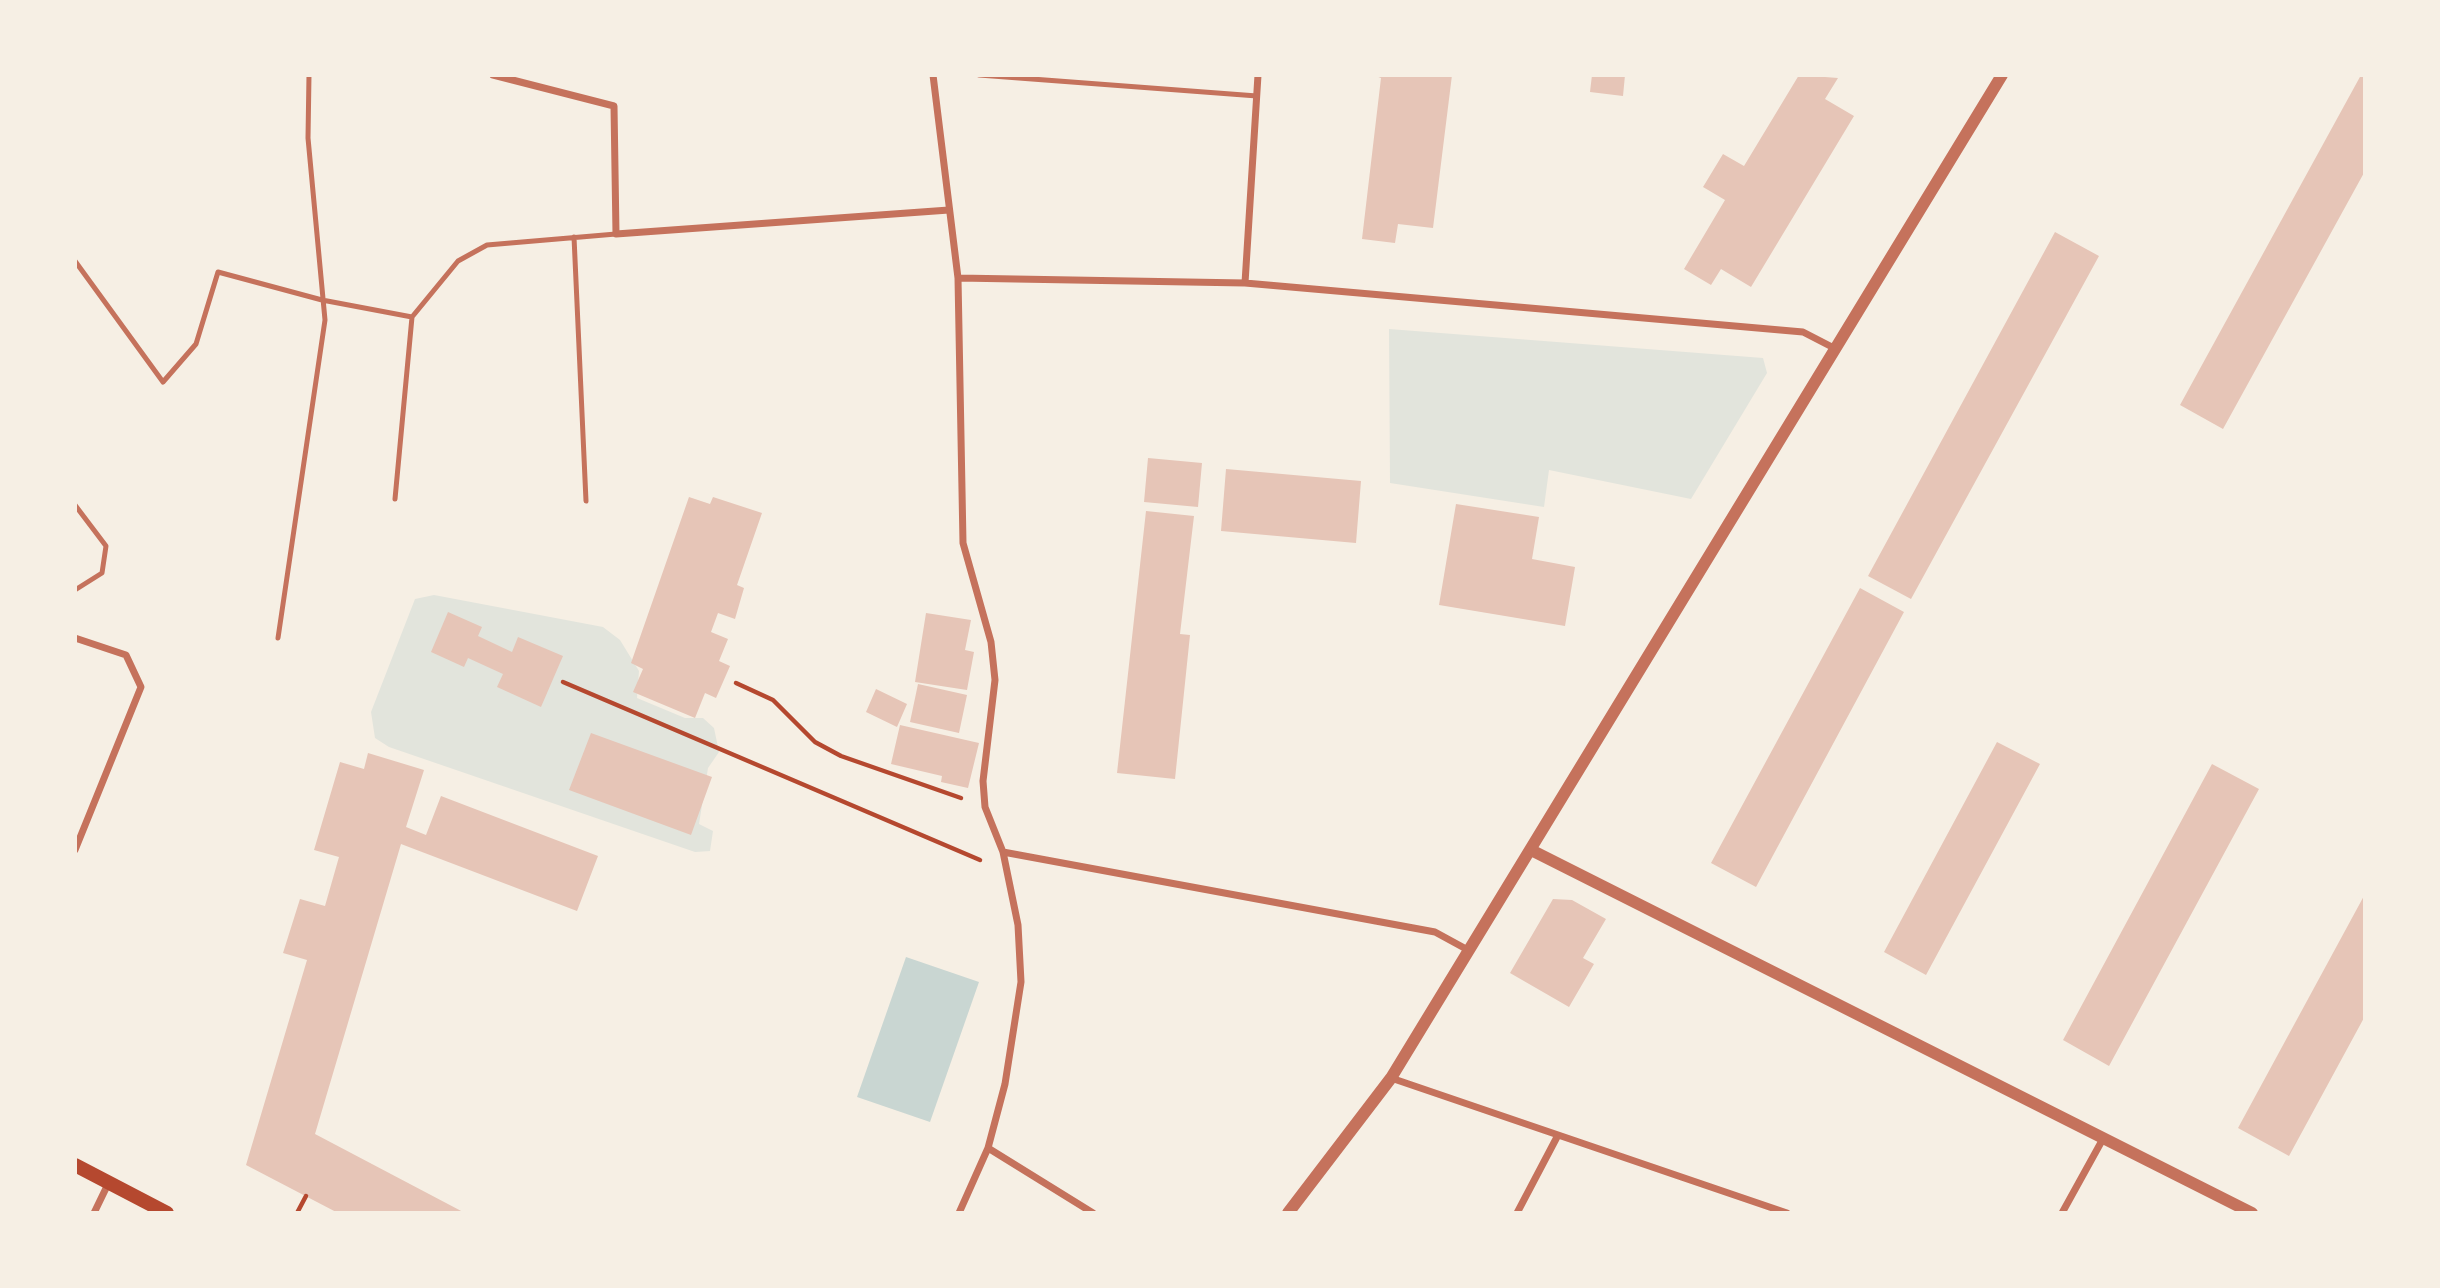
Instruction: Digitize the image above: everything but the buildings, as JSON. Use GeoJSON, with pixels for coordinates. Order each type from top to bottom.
{"type":"FeatureCollection","features":[{"type":"Feature","properties":{"kind":"main road"},"geometry":{"type":"LineString","coordinates":[[75,1165],[167,1213]]}},
{"type":"Feature","properties":{"kind":"street"},"geometry":{"type":"LineString","coordinates":[[493,75],[614,106],[616,234],[949,210]]}},
{"type":"Feature","properties":{"kind":"street"},"geometry":{"type":"LineString","coordinates":[[933,75],[958,278],[963,543],[992,642],[995,680],[983,781],[985,807],[1003,852],[1018,925],[1021,982],[1005,1084],[988,1148],[959,1213]]}},
{"type":"Feature","properties":{"kind":"street"},"geometry":{"type":"LineString","coordinates":[[1245,283],[1258,75]]}},
{"type":"Feature","properties":{"kind":"street"},"geometry":{"type":"LineString","coordinates":[[1288,1213],[1391,1078],[2002,75]]}},
{"type":"Feature","properties":{"kind":"street"},"geometry":{"type":"LineString","coordinates":[[958,278],[1245,283],[1803,332],[1834,348]]}},
{"type":"Feature","properties":{"kind":"street"},"geometry":{"type":"LineString","coordinates":[[75,638],[127,655],[141,687],[75,850]]}},
{"type":"Feature","properties":{"kind":"street"},"geometry":{"type":"LineString","coordinates":[[1531,850],[2252,1213]]}},
{"type":"Feature","properties":{"kind":"street"},"geometry":{"type":"LineString","coordinates":[[1003,852],[1434,932],[1468,950]]}},
{"type":"Feature","properties":{"kind":"street"},"geometry":{"type":"LineString","coordinates":[[1391,1078],[1557,1137],[1787,1213]]}},
{"type":"Feature","properties":{"kind":"street"},"geometry":{"type":"LineString","coordinates":[[1517,1213],[1557,1137]]}},
{"type":"Feature","properties":{"kind":"street"},"geometry":{"type":"LineString","coordinates":[[2062,1213],[2104,1137]]}},
{"type":"Feature","properties":{"kind":"street"},"geometry":{"type":"LineString","coordinates":[[988,1148],[1093,1213]]}},
{"type":"Feature","properties":{"kind":"street"},"geometry":{"type":"LineString","coordinates":[[94,1213],[109,1182]]}},
{"type":"Feature","properties":{"kind":"lane"},"geometry":{"type":"LineString","coordinates":[[278,638],[325,320],[321,300],[308,138],[309,75]]}},
{"type":"Feature","properties":{"kind":"lane"},"geometry":{"type":"LineString","coordinates":[[979,75],[1257,96]]}},
{"type":"Feature","properties":{"kind":"lane"},"geometry":{"type":"LineString","coordinates":[[395,499],[412,317],[458,261],[487,245],[616,234]]}},
{"type":"Feature","properties":{"kind":"lane"},"geometry":{"type":"LineString","coordinates":[[574,237],[586,501]]}},
{"type":"Feature","properties":{"kind":"lane"},"geometry":{"type":"LineString","coordinates":[[75,261],[163,382],[196,344],[218,272],[321,300],[412,317]]}},
{"type":"Feature","properties":{"kind":"lane"},"geometry":{"type":"LineString","coordinates":[[75,505],[106,546],[102,573],[75,590]]}},
{"type":"Feature","properties":{"kind":"path"},"geometry":{"type":"LineString","coordinates":[[562,682],[1007,872]]}},
{"type":"Feature","properties":{"kind":"path"},"geometry":{"type":"LineString","coordinates":[[736,683],[774,700],[815,742],[841,756],[985,807]]}},
{"type":"Feature","properties":{"kind":"path"},"geometry":{"type":"LineString","coordinates":[[297,1213],[306,1196]]}},
{"type":"Feature","properties":{"kind":"shaded area"},"geometry":{"type":"Polygon","coordinates":[[[1389,329],[1763,358],[1767,373],[1691,499],[1549,470],[1544,507],[1390,483],[1389,329]]]}},
{"type":"Feature","properties":{"kind":"shaded area"},"geometry":{"type":"Polygon","coordinates":[[[434,595],[603,627],[620,640],[639,671],[637,698],[685,718],[703,718],[714,728],[719,752],[708,768],[699,824],[713,831],[710,851],[695,852],[389,747],[375,738],[371,712],[415,599],[434,595]]]}},
{"type":"Feature","properties":{"kind":"shaded area"},"geometry":{"type":"Polygon","coordinates":[[[906,957],[979,982],[930,1122],[857,1097],[906,957]]]}}]}
